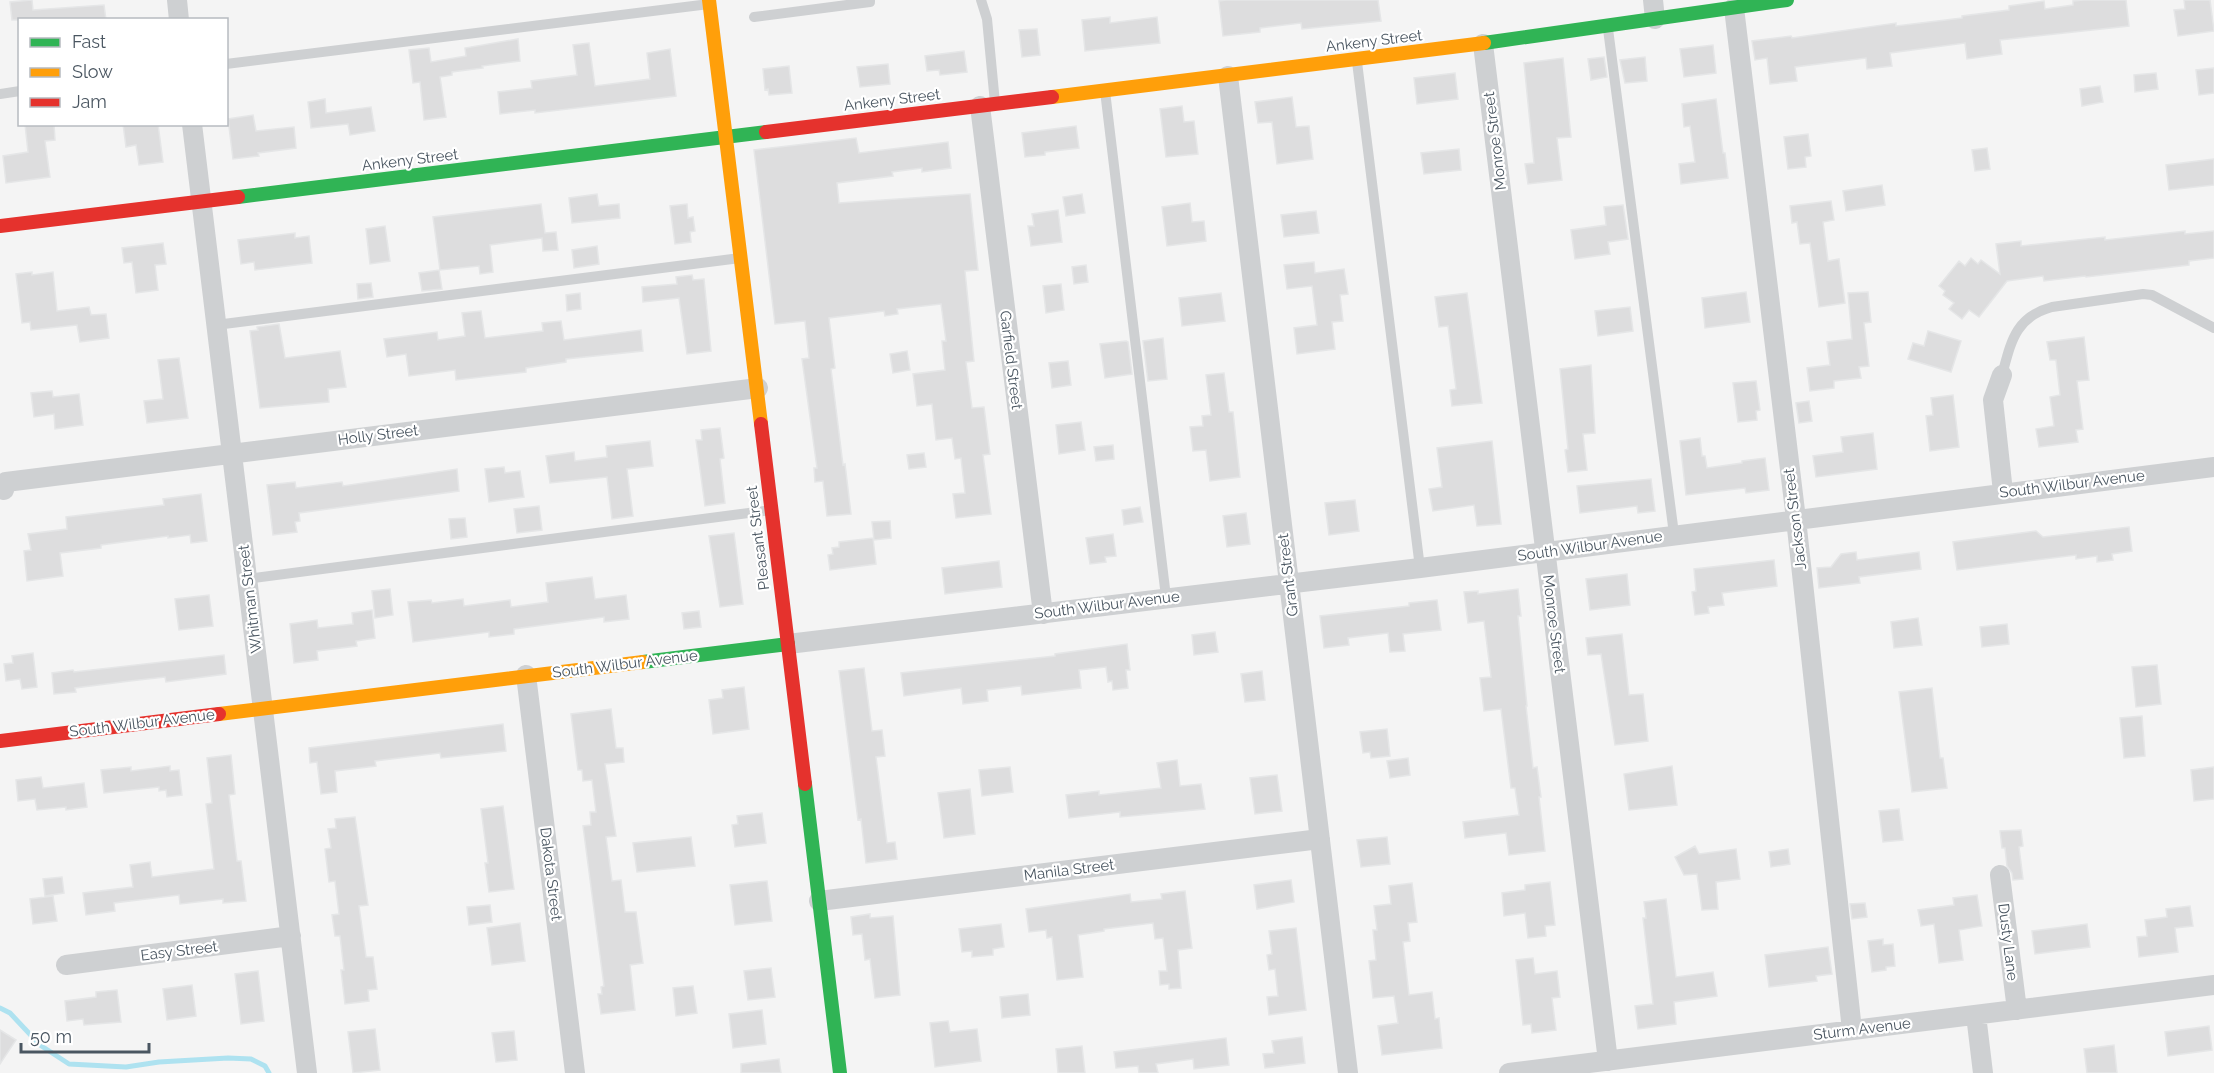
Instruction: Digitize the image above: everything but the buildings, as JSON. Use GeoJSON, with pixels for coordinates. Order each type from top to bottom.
{"type":"FeatureCollection","features":[{"type":"Feature","properties":{"kind":"main road","name":"Ankeny Street"},"geometry":{"type":"LineString","coordinates":[[0,226],[1357,60],[1607,27],[1654,10],[1734,8],[1780,0]]}},
{"type":"Feature","properties":{"kind":"main road","name":"Pleasant Street"},"geometry":{"type":"LineString","coordinates":[[709,2],[840,1073]]}},
{"type":"Feature","properties":{"kind":"main road","name":"South Wilbur Avenue"},"geometry":{"type":"LineString","coordinates":[[0,741],[788,644]]}},
{"type":"Feature","properties":{"kind":"street"},"geometry":{"type":"LineString","coordinates":[[177,0],[179,18]]}},
{"type":"Feature","properties":{"kind":"street","name":"Jackson Street"},"geometry":{"type":"LineString","coordinates":[[1734,8],[1796,519],[1852,1030]]}},
{"type":"Feature","properties":{"kind":"street","name":"Monroe Street"},"geometry":{"type":"LineString","coordinates":[[1483,44],[1608,1061]]}},
{"type":"Feature","properties":{"kind":"street","name":"Grant Street"},"geometry":{"type":"LineString","coordinates":[[1228,76],[1348,1073]]}},
{"type":"Feature","properties":{"kind":"street","name":"Garfield Street"},"geometry":{"type":"LineString","coordinates":[[988,105],[1043,614]]}},
{"type":"Feature","properties":{"kind":"street","name":"Whitman Street"},"geometry":{"type":"LineString","coordinates":[[192,126],[308,1073]]}},
{"type":"Feature","properties":{"kind":"street"},"geometry":{"type":"LineString","coordinates":[[2002,375],[1993,400],[2003,492]]}},
{"type":"Feature","properties":{"kind":"street","name":"Holly Street"},"geometry":{"type":"LineString","coordinates":[[4,490],[6,482],[758,388]]}},
{"type":"Feature","properties":{"kind":"street","name":"South Wilbur Avenue"},"geometry":{"type":"LineString","coordinates":[[788,644],[1420,568],[2003,492],[2214,467]]}},
{"type":"Feature","properties":{"kind":"street","name":"Dakota Street"},"geometry":{"type":"LineString","coordinates":[[526,675],[575,1073]]}},
{"type":"Feature","properties":{"kind":"street","name":"Manila Street"},"geometry":{"type":"LineString","coordinates":[[819,901],[1320,839]]}},
{"type":"Feature","properties":{"kind":"street","name":"Dusty Lane"},"geometry":{"type":"LineString","coordinates":[[2000,875],[2017,1010]]}},
{"type":"Feature","properties":{"kind":"street","name":"Easy Street"},"geometry":{"type":"LineString","coordinates":[[66,965],[291,936]]}},
{"type":"Feature","properties":{"kind":"street","name":"Sturm Avenue"},"geometry":{"type":"LineString","coordinates":[[1509,1073],[2214,985]]}},
{"type":"Feature","properties":{"kind":"street"},"geometry":{"type":"LineString","coordinates":[[1977,1015],[1983,1073]]}},
{"type":"Feature","properties":{"kind":"lane"},"geometry":{"type":"LineString","coordinates":[[754,17],[870,2],[870,0]]}},
{"type":"Feature","properties":{"kind":"lane"},"geometry":{"type":"LineString","coordinates":[[981,0],[987,19],[988,105]]}},
{"type":"Feature","properties":{"kind":"lane"},"geometry":{"type":"LineString","coordinates":[[228,64],[709,2]]}},
{"type":"Feature","properties":{"kind":"lane"},"geometry":{"type":"LineString","coordinates":[[1607,27],[1674,534]]}},
{"type":"Feature","properties":{"kind":"lane"},"geometry":{"type":"LineString","coordinates":[[1357,60],[1420,568]]}},
{"type":"Feature","properties":{"kind":"lane"},"geometry":{"type":"LineString","coordinates":[[0,93],[18,91]]}},
{"type":"Feature","properties":{"kind":"lane"},"geometry":{"type":"LineString","coordinates":[[1105,91],[1166,597]]}},
{"type":"Feature","properties":{"kind":"lane"},"geometry":{"type":"LineString","coordinates":[[216,325],[740,258]]}},
{"type":"Feature","properties":{"kind":"lane"},"geometry":{"type":"LineString","coordinates":[[2002,375],[2010,344],[2018,330],[2027,318],[2040,310],[2052,307],[2143,294],[2152,295],[2214,328]]}},
{"type":"Feature","properties":{"kind":"lane"},"geometry":{"type":"LineString","coordinates":[[247,579],[771,510]]}},
{"type":"Feature","properties":{"kind":"waterway"},"geometry":{"type":"LineString","coordinates":[[0,1008],[10,1013],[40,1045],[69,1064],[126,1067],[159,1062],[251,1059],[265,1066],[269,1073]]}},
{"type":"Feature","properties":{"kind":"traffic: fast"},"geometry":{"type":"LineString","coordinates":[[1484,43],[1787,0]]}},
{"type":"Feature","properties":{"kind":"traffic: fast"},"geometry":{"type":"LineString","coordinates":[[238,197],[766,132]]}},
{"type":"Feature","properties":{"kind":"traffic: fast"},"geometry":{"type":"LineString","coordinates":[[643,662],[788,644]]}},
{"type":"Feature","properties":{"kind":"traffic: fast"},"geometry":{"type":"LineString","coordinates":[[805,784],[840,1073]]}},
{"type":"Feature","properties":{"kind":"traffic: slow"},"geometry":{"type":"LineString","coordinates":[[709,0],[761,424]]}},
{"type":"Feature","properties":{"kind":"traffic: slow"},"geometry":{"type":"LineString","coordinates":[[1052,97],[1484,43]]}},
{"type":"Feature","properties":{"kind":"traffic: slow"},"geometry":{"type":"LineString","coordinates":[[219,714],[643,662]]}},
{"type":"Feature","properties":{"kind":"traffic: jam"},"geometry":{"type":"LineString","coordinates":[[766,132],[1052,97]]}},
{"type":"Feature","properties":{"kind":"traffic: jam"},"geometry":{"type":"LineString","coordinates":[[0,226],[238,197]]}},
{"type":"Feature","properties":{"kind":"traffic: jam"},"geometry":{"type":"LineString","coordinates":[[761,424],[805,784]]}},
{"type":"Feature","properties":{"kind":"traffic: jam"},"geometry":{"type":"LineString","coordinates":[[0,741],[219,714]]}}]}
